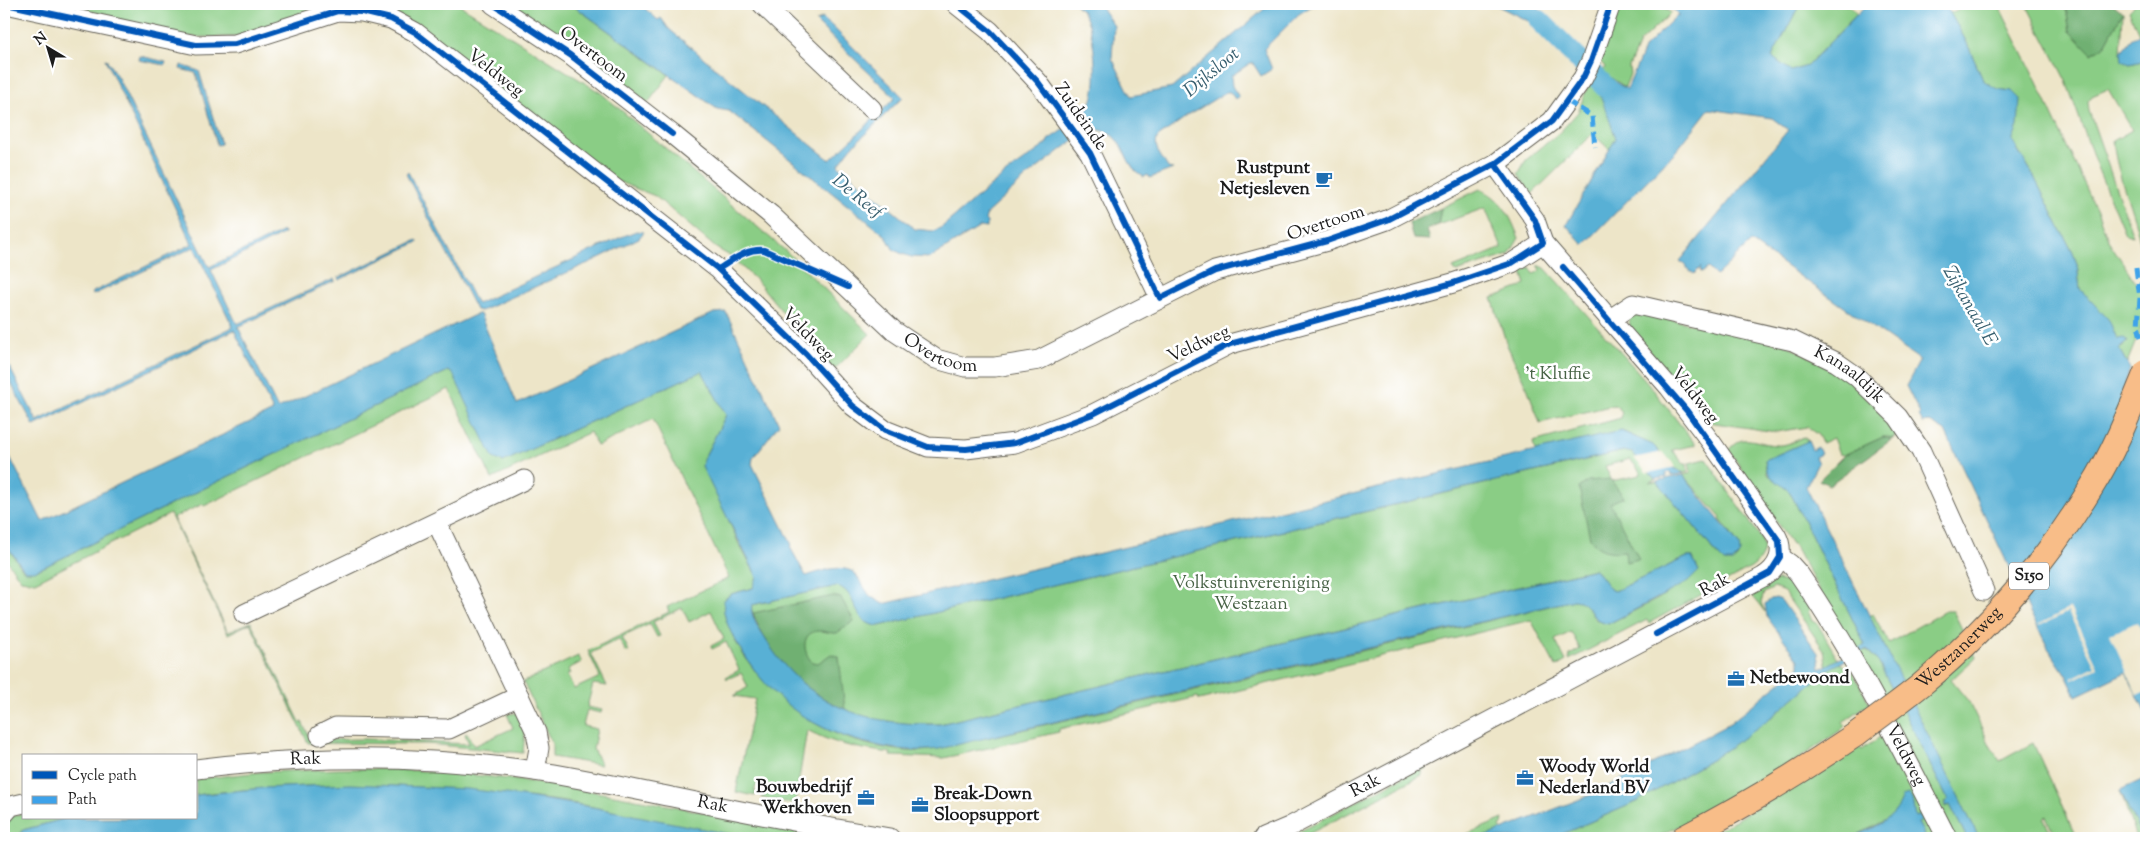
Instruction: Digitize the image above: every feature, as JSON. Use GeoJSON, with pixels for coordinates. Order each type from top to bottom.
{"type":"FeatureCollection","features":[{"type":"Feature","properties":{"kind":"main road","name":"Westzanerweg"},"geometry":{"type":"LineString","coordinates":[[1683,838],[1737,810],[1800,773],[1855,735],[1948,662],[1992,618],[2033,571],[2092,487],[2124,425],[2146,372]]}},
{"type":"Feature","properties":{"kind":"street","name":"Veldweg"},"geometry":{"type":"LineString","coordinates":[[6,4],[196,45],[235,44],[338,11],[362,12],[391,19],[415,32],[718,269],[806,354],[853,406],[885,430],[928,447],[966,449],[1015,443],[1093,414],[1230,344],[1452,282],[1512,263],[1543,243]]}},
{"type":"Feature","properties":{"kind":"street","name":"Overtoom"},"geometry":{"type":"LineString","coordinates":[[493,4],[570,56],[672,134],[770,215],[894,331],[936,358],[965,366],[995,367],[1040,360],[1215,272],[1327,241],[1387,220],[1495,164],[1552,121],[1583,78],[1592,61],[1611,4]]}},
{"type":"Feature","properties":{"kind":"street"},"geometry":{"type":"LineString","coordinates":[[762,4],[872,109]]}},
{"type":"Feature","properties":{"kind":"street","name":"Zuideinde"},"geometry":{"type":"LineString","coordinates":[[956,4],[990,31],[1038,82],[1090,153],[1160,298]]}},
{"type":"Feature","properties":{"kind":"street","name":"Veldweg"},"geometry":{"type":"LineString","coordinates":[[1495,164],[1535,220],[1543,243],[1669,387],[1711,442],[1776,535],[1780,547],[1780,557],[1799,574],[1844,644],[1871,690],[1947,838]]}},
{"type":"Feature","properties":{"kind":"street","name":"Kanaaldijk"},"geometry":{"type":"LineString","coordinates":[[1609,320],[1632,304],[1758,332],[1807,347],[1836,362],[1856,376],[1898,417],[1921,451],[1984,591]]}},
{"type":"Feature","properties":{"kind":"street"},"geometry":{"type":"LineString","coordinates":[[244,614],[524,480]]}},
{"type":"Feature","properties":{"kind":"street"},"geometry":{"type":"LineString","coordinates":[[437,523],[538,739],[535,771]]}},
{"type":"Feature","properties":{"kind":"street","name":"Rak"},"geometry":{"type":"LineString","coordinates":[[1263,838],[1289,827],[1763,578],[1774,568],[1780,557]]}},
{"type":"Feature","properties":{"kind":"street","name":"Rak"},"geometry":{"type":"LineString","coordinates":[[320,735],[336,728],[449,729],[519,696]]}},
{"type":"Feature","properties":{"kind":"street","name":"Rak"},"geometry":{"type":"LineString","coordinates":[[198,769],[268,762],[359,759],[452,762],[535,771],[890,838]]}},
{"type":"Feature","properties":{"kind":"green space"},"geometry":{"type":"Polygon","coordinates":[[[45,4],[458,4],[601,93],[788,253],[870,334],[832,372],[757,281],[730,256],[716,248],[655,196],[614,180],[372,10],[235,37],[184,37],[45,4]]]}},
{"type":"Feature","properties":{"kind":"green space"},"geometry":{"type":"Polygon","coordinates":[[[511,4],[571,4],[669,75],[648,103],[511,4]]]}},
{"type":"Feature","properties":{"kind":"green space"},"geometry":{"type":"Polygon","coordinates":[[[1620,4],[1659,4],[1671,13],[1639,43],[1629,67],[1630,74],[1625,87],[1602,72],[1605,67],[1599,60],[1615,24],[1620,4]]]}},
{"type":"Feature","properties":{"kind":"green space"},"geometry":{"type":"Polygon","coordinates":[[[1800,4],[1847,4],[1857,14],[1807,66],[1791,71],[1772,57],[1800,4]]]}},
{"type":"Feature","properties":{"kind":"green space"},"geometry":{"type":"Polygon","coordinates":[[[1971,4],[1998,4],[2098,213],[2108,240],[2142,292],[2142,251],[2121,179],[2113,141],[2132,130],[2108,89],[2092,96],[2088,101],[2089,111],[2133,236],[2125,234],[2097,167],[2066,81],[2026,4],[2065,4],[2070,31],[2105,45],[2123,12],[2121,54],[2130,64],[2146,60],[2146,316],[2127,363],[2119,349],[2124,346],[2120,339],[2117,339],[2112,328],[2080,289],[2077,264],[2073,253],[2031,171],[2012,140],[2018,126],[2012,91],[1997,89],[1983,81],[1966,41],[1950,13],[1971,4]]]}},
{"type":"Feature","properties":{"kind":"green space"},"geometry":{"type":"Polygon","coordinates":[[[2065,4],[2113,4],[2123,12],[2105,45],[2092,54],[2070,31],[2065,4]]]}},
{"type":"Feature","properties":{"kind":"green space"},"geometry":{"type":"Polygon","coordinates":[[[2136,4],[2146,4],[2146,30],[2139,34],[2129,11],[2136,4]]]}},
{"type":"Feature","properties":{"kind":"green space"},"geometry":{"type":"Polygon","coordinates":[[[1590,80],[1599,88],[1616,138],[1610,150],[1593,134],[1532,194],[1518,174],[1526,160],[1560,132],[1578,112],[1590,80]]]}},
{"type":"Feature","properties":{"kind":"green space"},"geometry":{"type":"Polygon","coordinates":[[[1480,189],[1495,198],[1505,209],[1519,238],[1509,255],[1456,272],[1453,268],[1502,248],[1485,208],[1438,225],[1441,208],[1480,189]]]}},
{"type":"Feature","properties":{"kind":"green space"},"geometry":{"type":"Polygon","coordinates":[[[1441,208],[1438,225],[1427,230],[1430,240],[1413,239],[1409,223],[1441,208]]]}},
{"type":"Feature","properties":{"kind":"green space","name":"'t Kluffie"},"geometry":{"type":"Polygon","coordinates":[[[1538,265],[1545,268],[1648,383],[1696,445],[1672,450],[1684,464],[1687,464],[1688,472],[1677,471],[1653,445],[1622,431],[1535,452],[1533,442],[1621,418],[1622,414],[1614,405],[1540,423],[1528,390],[1507,345],[1492,298],[1526,285],[1522,272],[1530,267],[1534,274],[1541,270],[1538,265]]]}},
{"type":"Feature","properties":{"kind":"green space"},"geometry":{"type":"Polygon","coordinates":[[[1635,312],[1783,343],[1851,378],[1902,432],[1891,439],[1883,437],[1844,455],[1839,454],[1833,438],[1822,443],[1818,435],[1807,427],[1776,432],[1708,422],[1630,328],[1629,317],[1635,312]]]}},
{"type":"Feature","properties":{"kind":"green space","name":"Volkstuinvereniging Westzaan"},"geometry":{"type":"Polygon","coordinates":[[[448,371],[453,373],[503,462],[702,371],[726,415],[703,460],[738,542],[757,577],[753,588],[731,594],[724,600],[725,617],[732,636],[748,662],[768,686],[801,715],[820,726],[861,743],[906,751],[936,749],[1048,724],[1574,600],[1583,601],[1595,619],[1608,624],[1658,599],[1699,571],[1692,557],[1687,557],[1615,591],[1611,590],[1594,569],[940,724],[911,724],[879,720],[856,714],[828,701],[755,618],[751,608],[752,605],[837,586],[849,594],[864,620],[879,626],[1624,451],[1633,453],[1655,479],[1649,482],[1657,481],[1720,558],[1724,562],[1732,562],[1738,557],[1739,545],[1721,518],[1683,475],[1691,473],[1689,463],[1706,459],[1761,538],[1764,547],[1761,558],[1751,568],[1649,623],[1647,620],[1569,660],[1570,655],[1580,649],[1571,632],[1555,640],[1566,661],[1556,667],[1531,620],[1199,700],[1198,697],[1059,729],[1059,732],[944,758],[890,756],[891,753],[848,746],[807,730],[795,804],[762,798],[764,785],[757,784],[754,791],[756,791],[755,796],[736,792],[755,699],[734,696],[748,687],[741,673],[727,679],[726,677],[739,670],[726,642],[712,649],[711,646],[724,639],[711,611],[689,622],[682,608],[653,622],[660,636],[657,637],[650,624],[622,637],[629,651],[626,652],[619,639],[591,653],[607,686],[593,684],[587,707],[602,710],[601,713],[587,710],[583,726],[597,729],[593,749],[601,765],[552,757],[552,743],[523,682],[578,656],[582,662],[568,669],[570,674],[567,675],[574,689],[600,677],[588,651],[669,612],[667,607],[729,578],[653,419],[597,446],[590,432],[492,479],[449,389],[204,506],[203,504],[173,518],[228,632],[251,622],[300,722],[302,722],[311,740],[365,739],[469,744],[465,734],[467,733],[474,746],[513,728],[507,714],[517,713],[525,732],[523,753],[428,744],[308,743],[250,623],[228,634],[170,514],[35,582],[21,580],[4,557],[4,542],[23,570],[40,569],[448,371]],[[1630,459],[1605,466],[1612,481],[1640,475],[1641,473],[1630,459]]]}},
{"type":"Feature","properties":{"kind":"green space"},"geometry":{"type":"Polygon","coordinates":[[[1898,435],[1829,485],[1819,480],[1844,455],[1883,437],[1891,439],[1898,435]]]}},
{"type":"Feature","properties":{"kind":"green space"},"geometry":{"type":"Polygon","coordinates":[[[1803,437],[1809,441],[1765,460],[1767,474],[1788,488],[1865,645],[1861,647],[1863,651],[1867,650],[1879,663],[1948,800],[1944,803],[1946,807],[1950,805],[1967,838],[1953,838],[1794,544],[1791,544],[1729,450],[1739,441],[1750,440],[1783,445],[1803,437]]]}},
{"type":"Feature","properties":{"kind":"green space"},"geometry":{"type":"Polygon","coordinates":[[[1610,479],[1624,497],[1610,503],[1639,559],[1626,562],[1625,551],[1605,550],[1596,546],[1590,538],[1579,488],[1588,481],[1610,479]]]}},
{"type":"Feature","properties":{"kind":"green space"},"geometry":{"type":"Polygon","coordinates":[[[1777,580],[1796,584],[1811,608],[1808,611],[1812,621],[1817,623],[1841,664],[1853,672],[1941,838],[1924,838],[1917,822],[1922,820],[1915,818],[1912,799],[1899,807],[1890,818],[1851,838],[1705,838],[1854,749],[1860,747],[1862,750],[1884,734],[1864,707],[1843,722],[1845,726],[1841,730],[1791,764],[1712,810],[1655,838],[1553,838],[1634,803],[1711,760],[1774,715],[1827,670],[1824,650],[1784,592],[1774,588],[1764,593],[1761,603],[1765,612],[1751,594],[1777,580]]]}},
{"type":"Feature","properties":{"kind":"green space"},"geometry":{"type":"Polygon","coordinates":[[[833,596],[841,598],[854,621],[837,633],[820,631],[809,634],[806,638],[805,648],[812,662],[818,663],[831,654],[839,657],[845,710],[815,693],[789,671],[768,644],[753,613],[833,596]]]}},
{"type":"Feature","properties":{"kind":"green space"},"geometry":{"type":"Polygon","coordinates":[[[1945,611],[1953,611],[1976,657],[1951,680],[1969,702],[2000,761],[2033,743],[2077,838],[2055,838],[2046,816],[2044,818],[2052,838],[1979,838],[1868,616],[1873,614],[1889,643],[1945,611]]]}},
{"type":"Feature","properties":{"kind":"green space"},"geometry":{"type":"Polygon","coordinates":[[[1424,766],[1427,768],[1422,770],[1422,775],[1301,838],[1287,838],[1424,766]]]}},
{"type":"Feature","properties":{"kind":"green space"},"geometry":{"type":"Polygon","coordinates":[[[339,769],[401,770],[525,781],[648,801],[831,838],[758,839],[725,835],[566,802],[473,791],[335,785],[243,790],[198,795],[198,779],[261,772],[339,769]]]}},
{"type":"Feature","properties":{"kind":"green space"},"geometry":{"type":"Polygon","coordinates":[[[2120,790],[2142,838],[2136,838],[2120,790]]]}},
{"type":"Feature","properties":{"kind":"green space"},"geometry":{"type":"Polygon","coordinates":[[[22,814],[22,820],[60,820],[23,830],[17,838],[4,838],[4,818],[22,814]]]}},
{"type":"Feature","properties":{"kind":"green space"},"geometry":{"type":"Polygon","coordinates":[[[1503,819],[1500,826],[1502,831],[1481,838],[1457,838],[1503,819]]]}},
{"type":"Feature","properties":{"kind":"water"},"geometry":{"type":"Polygon","coordinates":[[[571,4],[640,4],[658,20],[661,18],[669,29],[830,160],[895,98],[816,22],[822,18],[903,97],[851,148],[838,165],[915,229],[934,231],[942,227],[1006,173],[1047,144],[1048,140],[1076,120],[1089,106],[1094,87],[1094,47],[1088,24],[1083,13],[1075,4],[1099,4],[1114,26],[1112,58],[1131,96],[1172,88],[1270,4],[1315,4],[1299,14],[1264,49],[1272,69],[1261,76],[1252,62],[1231,76],[1232,86],[1239,97],[1235,99],[1230,92],[1226,92],[1158,137],[1157,149],[1168,168],[1173,169],[1150,178],[1148,175],[1144,177],[1133,168],[1118,141],[1113,136],[1104,131],[1090,128],[1030,174],[987,213],[985,220],[987,228],[980,227],[930,258],[911,257],[893,249],[886,236],[729,111],[717,109],[571,4]]]}},
{"type":"Feature","properties":{"kind":"water"},"geometry":{"type":"Polygon","coordinates":[[[1494,4],[1539,4],[1539,9],[1543,15],[1534,24],[1494,4]]]}},
{"type":"Feature","properties":{"kind":"water","name":"Zijkanaal E"},"geometry":{"type":"Polygon","coordinates":[[[1668,4],[1800,4],[1772,57],[1791,71],[1807,66],[1867,4],[1945,4],[1966,41],[1983,80],[1997,89],[2012,91],[2020,99],[2018,126],[2012,141],[2031,171],[2073,253],[2077,264],[2080,289],[2109,320],[2117,339],[2124,338],[2127,342],[2119,349],[2130,369],[2125,383],[2137,388],[2146,402],[2146,714],[2126,672],[2076,696],[2032,616],[1945,431],[1930,422],[1923,423],[1919,415],[1906,386],[1920,360],[1751,242],[1716,276],[1708,268],[1702,273],[1701,267],[1694,274],[1680,261],[1788,130],[1772,118],[1709,109],[1677,150],[1584,245],[1566,225],[1616,138],[1598,89],[1604,76],[1627,89],[1645,47],[1677,15],[1679,16],[1668,4]]]}},
{"type":"Feature","properties":{"kind":"water"},"geometry":{"type":"Polygon","coordinates":[[[2146,30],[2146,60],[2130,64],[2122,61],[2121,52],[2131,39],[2146,30]]]}},
{"type":"Feature","properties":{"kind":"water"},"geometry":{"type":"Polygon","coordinates":[[[140,56],[166,62],[165,65],[139,60],[140,56]]]}},
{"type":"Feature","properties":{"kind":"water"},"geometry":{"type":"Polygon","coordinates":[[[105,59],[118,78],[209,267],[283,231],[285,233],[211,270],[237,324],[334,279],[335,281],[238,327],[278,409],[477,314],[480,314],[517,404],[714,313],[726,312],[779,424],[753,458],[752,464],[792,545],[790,547],[806,576],[836,568],[854,572],[870,596],[883,604],[1621,431],[1653,445],[1673,468],[1684,473],[1671,476],[1670,472],[1666,473],[1667,477],[1655,479],[1633,453],[1623,451],[879,626],[863,620],[849,594],[837,586],[752,605],[752,614],[761,633],[782,662],[800,681],[819,696],[840,707],[863,715],[887,721],[913,724],[940,724],[1595,569],[1611,590],[1615,591],[1687,557],[1692,557],[1699,571],[1688,582],[1608,624],[1597,620],[1584,604],[1574,600],[939,749],[891,748],[832,732],[796,711],[765,683],[751,666],[730,630],[725,618],[724,600],[731,594],[753,588],[757,577],[702,467],[703,460],[726,415],[702,371],[503,462],[493,458],[453,374],[448,371],[46,566],[34,571],[25,571],[4,542],[4,445],[42,521],[273,411],[234,330],[34,426],[15,391],[7,373],[4,356],[37,421],[233,327],[194,247],[93,295],[91,293],[192,244],[105,59]]]}},
{"type":"Feature","properties":{"kind":"water"},"geometry":{"type":"Polygon","coordinates":[[[181,65],[199,71],[221,144],[217,145],[196,73],[180,69],[181,65]]]}},
{"type":"Feature","properties":{"kind":"water"},"geometry":{"type":"Polygon","coordinates":[[[408,172],[477,304],[619,238],[636,231],[644,232],[639,238],[593,261],[481,311],[476,310],[406,174],[408,172]]]}},
{"type":"Feature","properties":{"kind":"water"},"geometry":{"type":"Polygon","coordinates":[[[417,240],[418,242],[339,280],[338,278],[417,240]]]}},
{"type":"Feature","properties":{"kind":"water"},"geometry":{"type":"Polygon","coordinates":[[[1808,441],[1812,450],[1818,447],[1821,454],[1815,457],[1818,463],[1806,487],[1979,838],[1967,838],[1950,805],[1946,806],[1945,802],[1948,800],[1879,663],[1867,649],[1823,672],[1823,674],[1774,715],[1711,760],[1634,803],[1553,838],[1481,838],[1593,794],[1712,733],[1730,723],[1799,667],[1799,660],[1767,617],[1765,604],[1771,599],[1781,600],[1818,653],[1820,669],[1865,645],[1790,492],[1771,477],[1767,471],[1765,460],[1808,441]]]}},
{"type":"Feature","properties":{"kind":"water"},"geometry":{"type":"Polygon","coordinates":[[[1683,475],[1739,545],[1740,553],[1733,562],[1724,562],[1720,558],[1657,481],[1683,475]]]}},
{"type":"Feature","properties":{"kind":"water"},"geometry":{"type":"Polygon","coordinates":[[[2146,778],[2146,838],[2142,838],[2120,790],[2146,778]]]}},
{"type":"Feature","properties":{"kind":"water"},"geometry":{"type":"Polygon","coordinates":[[[350,784],[467,789],[592,807],[749,838],[17,838],[23,830],[60,820],[198,820],[198,795],[263,788],[350,784]]]}},
{"type":"Feature","properties":{"kind":"water"},"geometry":{"type":"Polygon","coordinates":[[[1908,794],[1912,799],[1915,817],[1920,815],[1922,820],[1918,823],[1924,838],[1851,838],[1889,818],[1895,812],[1903,796],[1908,794]]]}},
{"type":"Feature","properties":{"kind":"pier"},"geometry":{"type":"Polygon","coordinates":[[[1663,452],[1676,467],[1647,473],[1634,458],[1663,452]]]}},
{"type":"Feature","properties":{"kind":"pier"},"geometry":{"type":"Polygon","coordinates":[[[2070,608],[2098,667],[2072,680],[2072,678],[2095,666],[2068,612],[2038,625],[2070,608]]]}},
{"type":"Feature","properties":{"kind":"pier"},"geometry":{"type":"Polygon","coordinates":[[[2137,622],[2146,644],[2146,691],[2137,695],[2110,634],[2137,622]]]}},
{"type":"Feature","properties":{"kind":"waterway"},"geometry":{"type":"LineString","coordinates":[[1539,20],[1621,102]]}},
{"type":"Feature","properties":{"kind":"marked path"},"geometry":{"type":"LineString","coordinates":[[1567,101],[1592,116],[1595,147]]}},
{"type":"Feature","properties":{"kind":"marked path"},"geometry":{"type":"LineString","coordinates":[[2136,268],[2140,298],[2138,326],[2141,337]]}},
{"type":"Feature","properties":{"kind":"cycle path"},"geometry":{"type":"LineString","coordinates":[[6,4],[196,45],[235,44],[338,11],[362,12],[391,19],[415,32],[718,269],[806,354],[853,406],[885,430],[928,447],[966,449],[1015,443],[1093,414],[1230,344],[1453,283],[1512,263],[1543,243],[1535,220],[1495,164]]}},
{"type":"Feature","properties":{"kind":"cycle path"},"geometry":{"type":"LineString","coordinates":[[493,4],[570,55],[672,134]]}},
{"type":"Feature","properties":{"kind":"cycle path"},"geometry":{"type":"LineString","coordinates":[[956,4],[990,31],[1038,82],[1090,153],[1160,298],[1215,271],[1327,241],[1387,220],[1495,164],[1552,121],[1583,78],[1611,4]]}},
{"type":"Feature","properties":{"kind":"cycle path"},"geometry":{"type":"LineString","coordinates":[[718,269],[745,253],[764,250],[848,287]]}},
{"type":"Feature","properties":{"kind":"cycle path"},"geometry":{"type":"LineString","coordinates":[[1563,267],[1687,411],[1779,541],[1780,557],[1770,573],[1656,634]]}},
{"type":"Feature","properties":{"kind":"place","name":"Rustpunt Netjesleven"},"geometry":{"type":"Point","coordinates":[1324,179]}},
{"type":"Feature","properties":{"kind":"place","name":"Netbewoond"},"geometry":{"type":"Point","coordinates":[1736,679]}},
{"type":"Feature","properties":{"kind":"place","name":"Woody World Nederland BV"},"geometry":{"type":"Point","coordinates":[1525,778]}},
{"type":"Feature","properties":{"kind":"place","name":"Bouwbedrijf Werkhoven"},"geometry":{"type":"Point","coordinates":[866,798]}},
{"type":"Feature","properties":{"kind":"place","name":"Break-Down Sloopsupport"},"geometry":{"type":"Point","coordinates":[920,805]}},
{"type":"Feature","properties":{"kind":"water label","name":"Dijksloot"},"geometry":{"type":"Point","coordinates":[1212,73]}},
{"type":"Feature","properties":{"kind":"water label","name":"De Reef"},"geometry":{"type":"Point","coordinates":[857,197]}}]}
